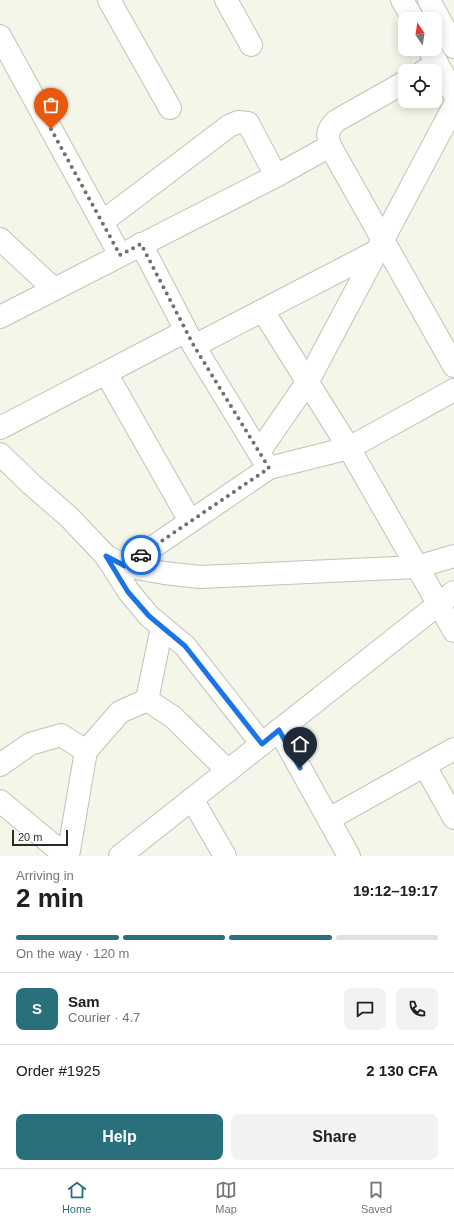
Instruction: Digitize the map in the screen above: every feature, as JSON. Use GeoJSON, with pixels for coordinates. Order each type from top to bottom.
{"type":"FeatureCollection","features":[{"type":"Feature","properties":{"kind":"street"},"geometry":{"type":"LineString","coordinates":[[109,0],[170,108]]}},
{"type":"Feature","properties":{"kind":"street"},"geometry":{"type":"LineString","coordinates":[[226,0],[251,45]]}},
{"type":"Feature","properties":{"kind":"street"},"geometry":{"type":"LineString","coordinates":[[402,0],[409,12]]}},
{"type":"Feature","properties":{"kind":"street"},"geometry":{"type":"LineString","coordinates":[[428,0],[454,47]]}},
{"type":"Feature","properties":{"kind":"street"},"geometry":{"type":"LineString","coordinates":[[0,36],[120,255]]}},
{"type":"Feature","properties":{"kind":"street"},"geometry":{"type":"LineString","coordinates":[[430,61],[454,94]]}},
{"type":"Feature","properties":{"kind":"street"},"geometry":{"type":"LineString","coordinates":[[398,86],[336,121],[330,127],[328,136],[330,146],[380,246],[454,366]]}},
{"type":"Feature","properties":{"kind":"street"},"geometry":{"type":"LineString","coordinates":[[125,566],[190,521],[264,460],[308,381],[454,106]]}},
{"type":"Feature","properties":{"kind":"street"},"geometry":{"type":"LineString","coordinates":[[102,222],[229,126],[238,122],[248,123],[276,176]]}},
{"type":"Feature","properties":{"kind":"street"},"geometry":{"type":"LineString","coordinates":[[0,317],[276,176],[330,146]]}},
{"type":"Feature","properties":{"kind":"street"},"geometry":{"type":"LineString","coordinates":[[0,239],[54,289]]}},
{"type":"Feature","properties":{"kind":"street"},"geometry":{"type":"LineString","coordinates":[[141,244],[190,339],[264,460]]}},
{"type":"Feature","properties":{"kind":"street"},"geometry":{"type":"LineString","coordinates":[[0,428],[106,373],[263,311],[380,246]]}},
{"type":"Feature","properties":{"kind":"street"},"geometry":{"type":"LineString","coordinates":[[263,311],[349,448],[417,567],[446,599],[454,631]]}},
{"type":"Feature","properties":{"kind":"street"},"geometry":{"type":"LineString","coordinates":[[106,373],[190,521]]}},
{"type":"Feature","properties":{"kind":"street"},"geometry":{"type":"LineString","coordinates":[[264,460],[349,448],[454,390]]}},
{"type":"Feature","properties":{"kind":"street"},"geometry":{"type":"LineString","coordinates":[[0,454],[68,517],[106,556],[128,592],[149,616],[185,646],[262,744]]}},
{"type":"Feature","properties":{"kind":"street"},"geometry":{"type":"LineString","coordinates":[[0,476],[31,484]]}},
{"type":"Feature","properties":{"kind":"street"},"geometry":{"type":"LineString","coordinates":[[106,556],[125,566],[164,573],[200,577],[417,567],[454,556]]}},
{"type":"Feature","properties":{"kind":"street"},"geometry":{"type":"LineString","coordinates":[[120,856],[446,599]]}},
{"type":"Feature","properties":{"kind":"street"},"geometry":{"type":"LineString","coordinates":[[147,700],[162,627]]}},
{"type":"Feature","properties":{"kind":"street"},"geometry":{"type":"LineString","coordinates":[[0,802],[67,856],[86,751],[120,712],[147,700]]}},
{"type":"Feature","properties":{"kind":"street"},"geometry":{"type":"LineString","coordinates":[[147,700],[173,717],[228,771]]}},
{"type":"Feature","properties":{"kind":"street"},"geometry":{"type":"LineString","coordinates":[[279,730],[349,856]]}},
{"type":"Feature","properties":{"kind":"street"},"geometry":{"type":"LineString","coordinates":[[0,765],[30,744],[61,735],[86,751]]}},
{"type":"Feature","properties":{"kind":"street"},"geometry":{"type":"LineString","coordinates":[[329,819],[454,749]]}},
{"type":"Feature","properties":{"kind":"street"},"geometry":{"type":"LineString","coordinates":[[425,766],[454,818]]}},
{"type":"Feature","properties":{"kind":"street"},"geometry":{"type":"LineString","coordinates":[[192,799],[225,856]]}},
{"type":"Feature","properties":{"kind":"way so far"},"geometry":{"type":"LineString","coordinates":[[51,129],[120,255],[141,244],[194,346],[269,468],[141,555]]}},
{"type":"Feature","properties":{"kind":"route"},"geometry":{"type":"LineString","coordinates":[[141,555],[125,566],[106,556],[128,592],[149,616],[185,646],[262,744],[279,730],[300,768]]}}]}
